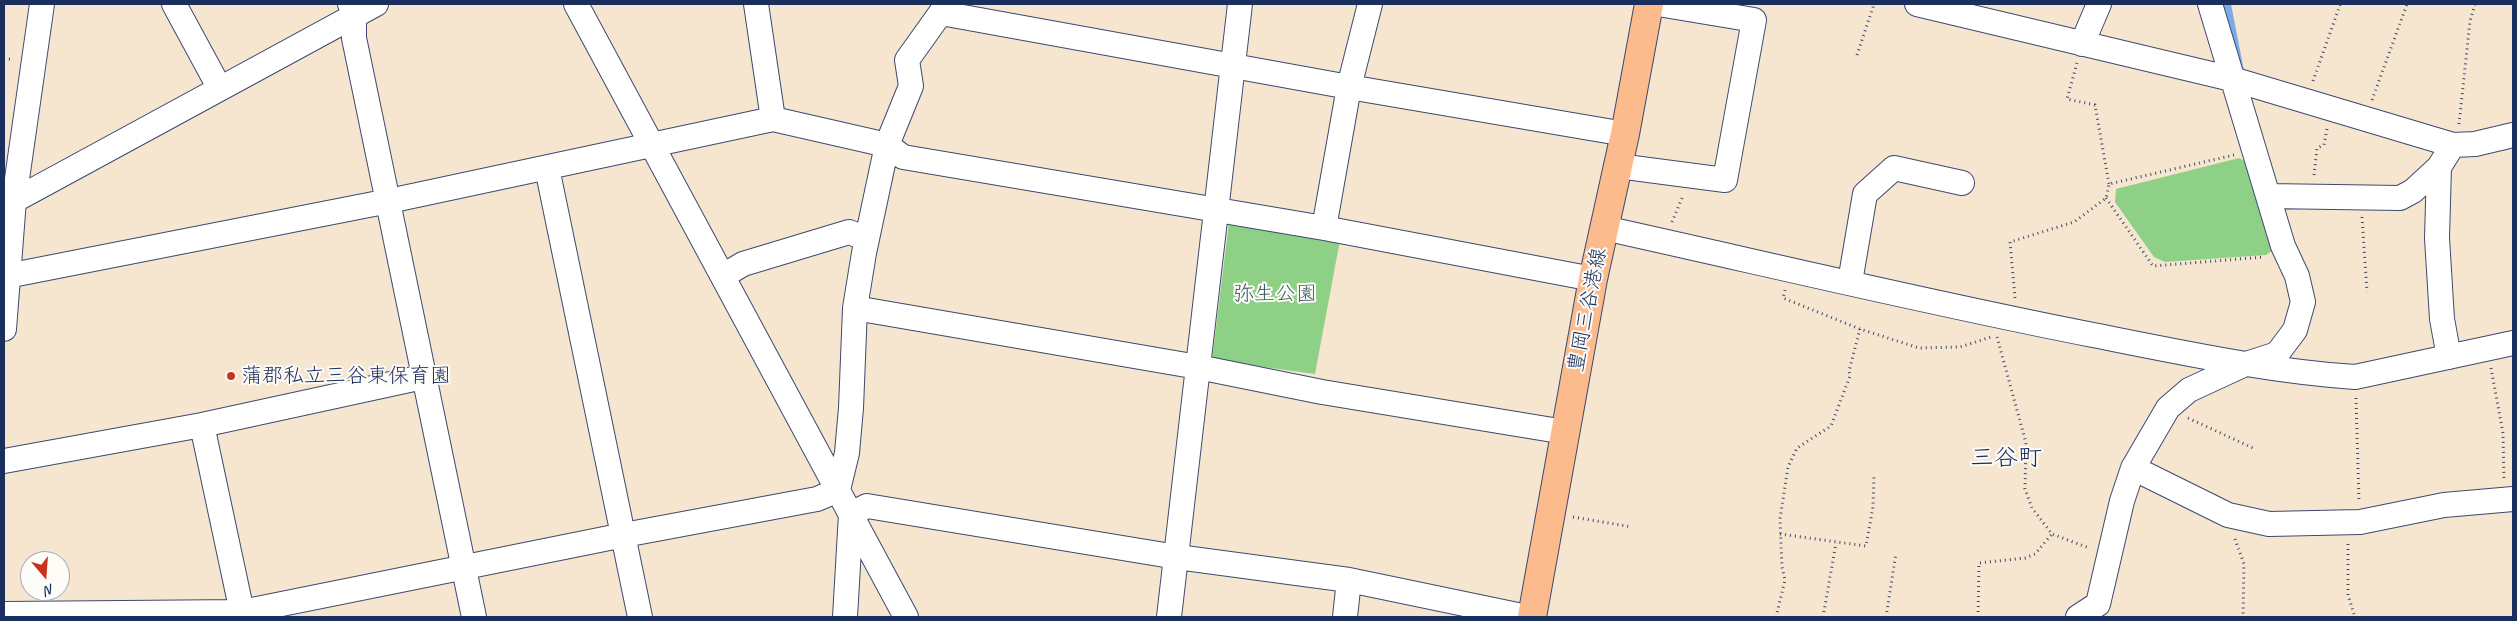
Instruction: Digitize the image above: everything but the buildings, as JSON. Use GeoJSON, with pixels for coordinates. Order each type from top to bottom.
{"type":"FeatureCollection","features":[{"type":"Feature","properties":{"kind":"main road","name":"豊岡三谷港線"},"geometry":{"type":"LineString","coordinates":[[1532,617],[1593,279],[1625,134],[1649,4]]}},
{"type":"Feature","properties":{"kind":"street"},"geometry":{"type":"LineString","coordinates":[[4,329],[9,203],[42,4]]}},
{"type":"Feature","properties":{"kind":"street"},"geometry":{"type":"LineString","coordinates":[[174,4],[219,87]]}},
{"type":"Feature","properties":{"kind":"street"},"geometry":{"type":"LineString","coordinates":[[9,203],[219,87],[352,9],[376,4]]}},
{"type":"Feature","properties":{"kind":"street"},"geometry":{"type":"LineString","coordinates":[[576,4],[906,617]]}},
{"type":"Feature","properties":{"kind":"street"},"geometry":{"type":"LineString","coordinates":[[756,4],[773,119]]}},
{"type":"Feature","properties":{"kind":"street"},"geometry":{"type":"LineString","coordinates":[[1169,617],[1240,4]]}},
{"type":"Feature","properties":{"kind":"street"},"geometry":{"type":"LineString","coordinates":[[1324,228],[1349,87],[1370,4]]}},
{"type":"Feature","properties":{"kind":"street"},"geometry":{"type":"LineString","coordinates":[[1618,166],[1725,180],[1754,20],[1658,4]]}},
{"type":"Feature","properties":{"kind":"street"},"geometry":{"type":"LineString","coordinates":[[1917,4],[2232,79],[2456,145],[2513,136]]}},
{"type":"Feature","properties":{"kind":"street"},"geometry":{"type":"LineString","coordinates":[[2082,44],[2099,4]]}},
{"type":"Feature","properties":{"kind":"street"},"geometry":{"type":"LineString","coordinates":[[2078,617],[2098,604],[2122,501],[2133,468],[2168,408],[2189,390],[2243,365],[2277,354],[2295,330],[2303,302],[2297,276],[2287,255],[2268,196],[2210,4]]}},
{"type":"Feature","properties":{"kind":"street"},"geometry":{"type":"LineString","coordinates":[[838,490],[847,453],[851,408],[855,308],[867,239],[887,145],[911,86],[907,60],[944,8],[1349,87],[1625,134]]}},
{"type":"Feature","properties":{"kind":"street"},"geometry":{"type":"LineString","coordinates":[[352,9],[354,38],[474,617]]}},
{"type":"Feature","properties":{"kind":"street"},"geometry":{"type":"LineString","coordinates":[[7,276],[389,201],[773,119],[887,145],[903,158],[1324,228],[1593,279]]}},
{"type":"Feature","properties":{"kind":"street"},"geometry":{"type":"LineString","coordinates":[[2268,196],[2361,199],[2400,198],[2413,191],[2439,167],[2456,145]]}},
{"type":"Feature","properties":{"kind":"street"},"geometry":{"type":"LineString","coordinates":[[2439,167],[2437,238],[2442,319],[2449,357]]}},
{"type":"Feature","properties":{"kind":"street"},"geometry":{"type":"LineString","coordinates":[[548,168],[640,617]]}},
{"type":"Feature","properties":{"kind":"street"},"geometry":{"type":"LineString","coordinates":[[1850,282],[1865,194],[1894,168],[1962,184]]}},
{"type":"Feature","properties":{"kind":"street"},"geometry":{"type":"LineString","coordinates":[[1604,228],[1850,282],[2004,324],[2243,365],[2355,378],[2513,343]]}},
{"type":"Feature","properties":{"kind":"street"},"geometry":{"type":"LineString","coordinates":[[723,276],[743,264],[849,232],[867,239]]}},
{"type":"Feature","properties":{"kind":"street"},"geometry":{"type":"LineString","coordinates":[[855,308],[1198,367],[1322,392],[1565,432]]}},
{"type":"Feature","properties":{"kind":"street"},"geometry":{"type":"LineString","coordinates":[[4,461],[202,425],[423,377]]}},
{"type":"Feature","properties":{"kind":"street"},"geometry":{"type":"LineString","coordinates":[[202,425],[243,614]]}},
{"type":"Feature","properties":{"kind":"street"},"geometry":{"type":"LineString","coordinates":[[2133,468],[2228,515],[2269,524],[2354,522],[2444,505],[2509,499]]}},
{"type":"Feature","properties":{"kind":"street"},"geometry":{"type":"LineString","coordinates":[[4,614],[243,614],[463,567],[817,499],[838,490]]}},
{"type":"Feature","properties":{"kind":"street"},"geometry":{"type":"LineString","coordinates":[[851,514],[867,506],[1176,557],[1349,580],[1528,617]]}},
{"type":"Feature","properties":{"kind":"street"},"geometry":{"type":"LineString","coordinates":[[845,617],[851,514]]}},
{"type":"Feature","properties":{"kind":"street"},"geometry":{"type":"LineString","coordinates":[[1345,617],[1349,580]]}},
{"type":"Feature","properties":{"kind":"path"},"geometry":{"type":"LineString","coordinates":[[1857,55],[1874,4]]}},
{"type":"Feature","properties":{"kind":"path"},"geometry":{"type":"LineString","coordinates":[[2306,102],[2339,4]]}},
{"type":"Feature","properties":{"kind":"path"},"geometry":{"type":"LineString","coordinates":[[2364,119],[2407,4]]}},
{"type":"Feature","properties":{"kind":"path"},"geometry":{"type":"LineString","coordinates":[[2456,145],[2470,22],[2474,4]]}},
{"type":"Feature","properties":{"kind":"path"},"geometry":{"type":"LineString","coordinates":[[2082,44],[2067,99],[2095,105],[2109,184],[2106,198],[2074,222],[2010,242],[2004,324],[2011,394],[2026,443],[2025,489],[2032,508],[2052,534],[2108,556]]}},
{"type":"Feature","properties":{"kind":"path"},"geometry":{"type":"LineString","coordinates":[[2311,198],[2317,148],[2324,145],[2330,109]]}},
{"type":"Feature","properties":{"kind":"path"},"geometry":{"type":"LineString","coordinates":[[2109,184],[2254,150]]}},
{"type":"Feature","properties":{"kind":"path"},"geometry":{"type":"LineString","coordinates":[[1664,241],[1682,198],[1687,196],[1681,174]]}},
{"type":"Feature","properties":{"kind":"path"},"geometry":{"type":"LineString","coordinates":[[2106,198],[2153,266],[2287,255]]}},
{"type":"Feature","properties":{"kind":"path"},"geometry":{"type":"LineString","coordinates":[[2361,199],[2367,292]]}},
{"type":"Feature","properties":{"kind":"path"},"geometry":{"type":"LineString","coordinates":[[1788,269],[1783,298],[1860,329],[1919,348],[1960,347],[2004,324]]}},
{"type":"Feature","properties":{"kind":"path"},"geometry":{"type":"LineString","coordinates":[[1776,617],[1786,580],[1780,519],[1790,462],[1797,448],[1831,426],[1850,376],[1849,371],[1860,329]]}},
{"type":"Feature","properties":{"kind":"path"},"geometry":{"type":"LineString","coordinates":[[2488,348],[2502,433],[2509,499]]}},
{"type":"Feature","properties":{"kind":"path"},"geometry":{"type":"LineString","coordinates":[[2355,378],[2354,522],[2348,595],[2355,617]]}},
{"type":"Feature","properties":{"kind":"path"},"geometry":{"type":"LineString","coordinates":[[2168,408],[2253,448]]}},
{"type":"Feature","properties":{"kind":"path"},"geometry":{"type":"LineString","coordinates":[[1780,534],[1866,546],[1873,507],[1874,475]]}},
{"type":"Feature","properties":{"kind":"path"},"geometry":{"type":"LineString","coordinates":[[1550,513],[1632,527]]}},
{"type":"Feature","properties":{"kind":"path"},"geometry":{"type":"LineString","coordinates":[[2228,515],[2244,564],[2243,617]]}},
{"type":"Feature","properties":{"kind":"path"},"geometry":{"type":"LineString","coordinates":[[1978,617],[1978,563],[2025,558],[2035,554],[2052,534]]}},
{"type":"Feature","properties":{"kind":"path"},"geometry":{"type":"LineString","coordinates":[[1823,617],[1836,543]]}},
{"type":"Feature","properties":{"kind":"path"},"geometry":{"type":"LineString","coordinates":[[1886,617],[1896,553]]}},
{"type":"Feature","properties":{"kind":"green space"},"geometry":{"type":"Polygon","coordinates":[[[2239,158],[2246,162],[2273,250],[2266,255],[2165,262],[2154,257],[2115,202],[2116,189],[2239,158]]]}},
{"type":"Feature","properties":{"kind":"green space","name":"弥生公園"},"geometry":{"type":"Polygon","coordinates":[[[1229,222],[1340,240],[1315,374],[1212,360],[1229,222]]]}},
{"type":"Feature","properties":{"kind":"water"},"geometry":{"type":"Polygon","coordinates":[[[2215,4],[2231,4],[2244,71],[2233,68],[2215,4]]]}},
{"type":"Feature","properties":{"kind":"place","name":"蒲郡私立三谷東保育園"},"geometry":{"type":"Point","coordinates":[231,376]}},
{"type":"Feature","properties":{"kind":"district","name":"三谷町"},"geometry":{"type":"Point","coordinates":[2006,459]}}]}
